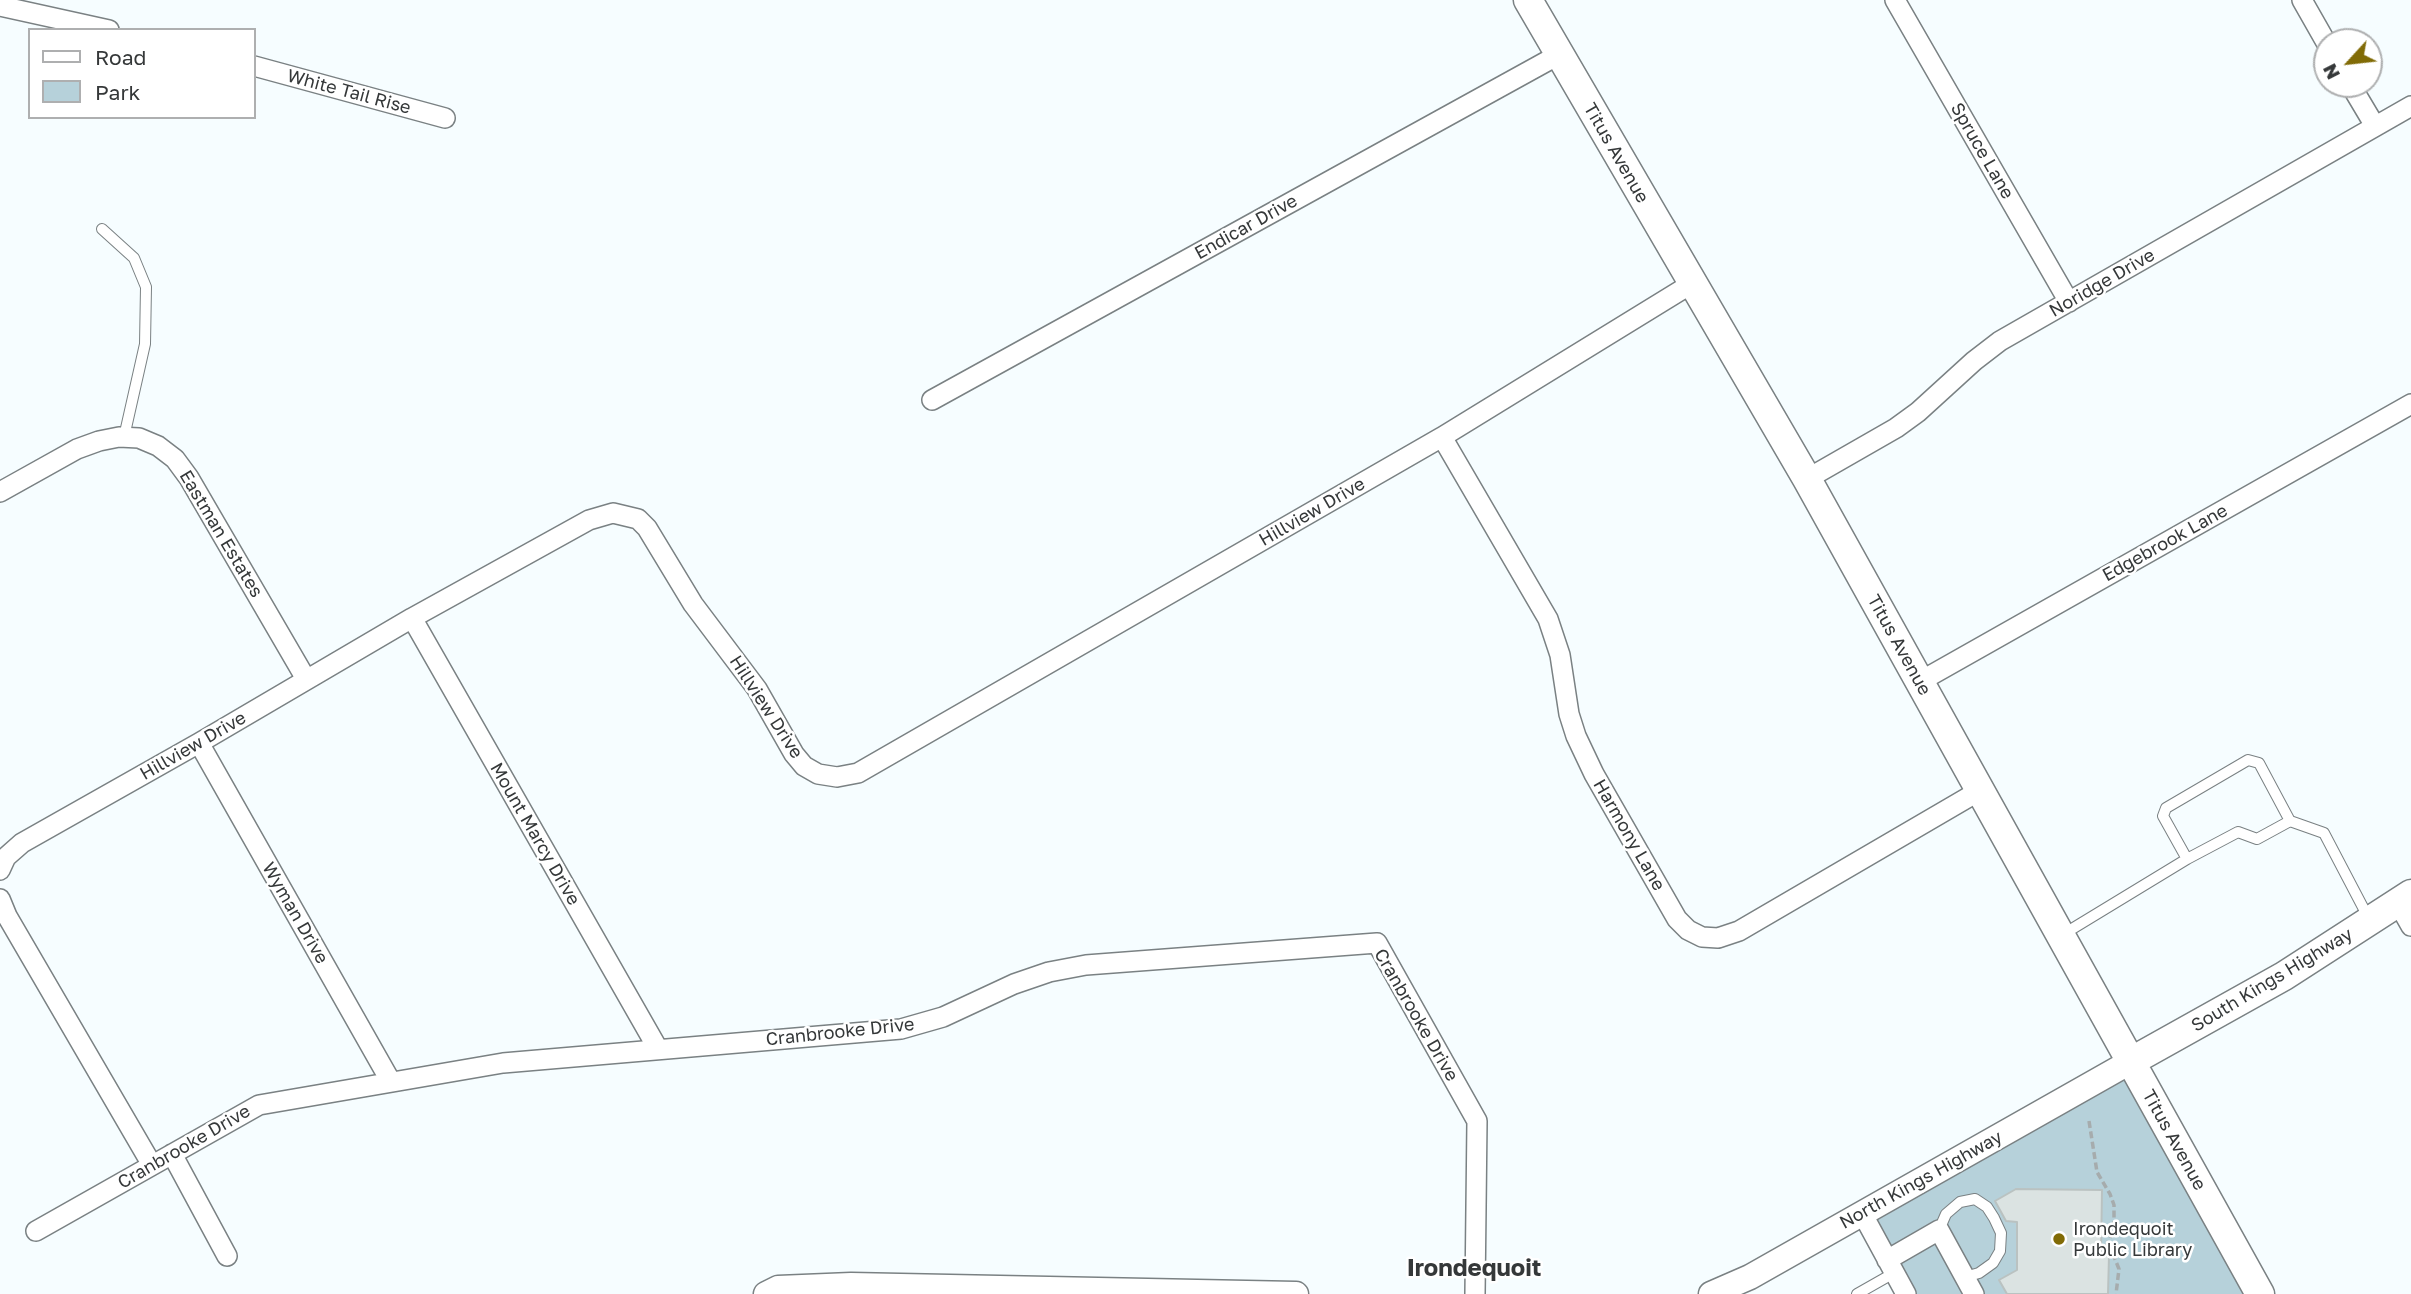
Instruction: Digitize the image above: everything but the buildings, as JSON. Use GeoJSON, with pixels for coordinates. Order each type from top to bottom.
{"type":"FeatureCollection","features":[{"type":"Feature","properties":{"kind":"main road","name":"Titus Avenue"},"geometry":{"type":"LineString","coordinates":[[1528,0],[1807,479],[2260,1294]]}},
{"type":"Feature","properties":{"kind":"main road","name":"South Kings Highway"},"geometry":{"type":"LineString","coordinates":[[2130,1062],[2284,975],[2370,921],[2407,908]]}},
{"type":"Feature","properties":{"kind":"street","name":"Spruce Lane"},"geometry":{"type":"LineString","coordinates":[[1895,0],[2069,302]]}},
{"type":"Feature","properties":{"kind":"street"},"geometry":{"type":"LineString","coordinates":[[2302,0],[2318,28]]}},
{"type":"Feature","properties":{"kind":"street"},"geometry":{"type":"LineString","coordinates":[[0,6],[100,28]]}},
{"type":"Feature","properties":{"kind":"street","name":"Endicar Drive"},"geometry":{"type":"LineString","coordinates":[[932,400],[1560,54]]}},
{"type":"Feature","properties":{"kind":"street","name":"White Tail Rise"},"geometry":{"type":"LineString","coordinates":[[256,67],[445,118]]}},
{"type":"Feature","properties":{"kind":"street"},"geometry":{"type":"LineString","coordinates":[[2358,98],[2375,126]]}},
{"type":"Feature","properties":{"kind":"street","name":"Noridge Drive"},"geometry":{"type":"LineString","coordinates":[[1807,479],[1896,428],[1918,412],[1974,360],[2000,341],[2411,106]]}},
{"type":"Feature","properties":{"kind":"street","name":"Hillview Drive"},"geometry":{"type":"LineString","coordinates":[[0,870],[6,856],[22,843],[412,618],[589,520],[613,513],[638,519],[647,528],[693,604],[757,689],[794,754],[804,766],[818,774],[837,777],[858,773],[1442,437],[1691,284]]}},
{"type":"Feature","properties":{"kind":"street","name":"Edgebrook Lane"},"geometry":{"type":"LineString","coordinates":[[1919,682],[2411,404]]}},
{"type":"Feature","properties":{"kind":"street","name":"Eastman Estates"},"geometry":{"type":"LineString","coordinates":[[0,492],[99,441],[124,437],[139,438],[158,446],[175,459],[189,478],[306,679]]}},
{"type":"Feature","properties":{"kind":"street","name":"Harmony Lane"},"geometry":{"type":"LineString","coordinates":[[1442,437],[1548,619],[1560,655],[1569,714],[1594,774],[1677,919],[1688,930],[1702,937],[1718,938],[1739,931],[1979,791]]}},
{"type":"Feature","properties":{"kind":"street","name":"Mount Marcy Drive"},"geometry":{"type":"LineString","coordinates":[[412,618],[658,1049]]}},
{"type":"Feature","properties":{"kind":"street","name":"Wyman Drive"},"geometry":{"type":"LineString","coordinates":[[199,743],[391,1082]]}},
{"type":"Feature","properties":{"kind":"street"},"geometry":{"type":"LineString","coordinates":[[0,899],[7,916],[152,1165]]}},
{"type":"Feature","properties":{"kind":"street","name":"Cranbrooke Drive"},"geometry":{"type":"LineString","coordinates":[[36,1231],[258,1105],[503,1063],[909,1027],[943,1017],[1014,984],[1049,972],[1086,964],[1377,943],[1478,1121],[1475,1294]]}},
{"type":"Feature","properties":{"kind":"street","name":"North Kings Highway"},"geometry":{"type":"LineString","coordinates":[[1711,1294],[1750,1277],[2130,1062]]}},
{"type":"Feature","properties":{"kind":"street"},"geometry":{"type":"LineString","coordinates":[[172,1154],[227,1256]]}},
{"type":"Feature","properties":{"kind":"street"},"geometry":{"type":"LineString","coordinates":[[1861,1213],[1906,1294]]}},
{"type":"Feature","properties":{"kind":"street"},"geometry":{"type":"LineString","coordinates":[[1891,1267],[1939,1230],[1969,1286]]}},
{"type":"Feature","properties":{"kind":"street"},"geometry":{"type":"LineString","coordinates":[[766,1294],[778,1288],[851,1284],[1296,1294]]}},
{"type":"Feature","properties":{"kind":"lane"},"geometry":{"type":"LineString","coordinates":[[102,229],[134,258],[146,287],[145,344],[124,437]]}},
{"type":"Feature","properties":{"kind":"lane"},"geometry":{"type":"LineString","coordinates":[[2187,859],[2163,816],[2166,808],[2248,760],[2259,763],[2290,821],[2324,833],[2370,921]]}},
{"type":"Feature","properties":{"kind":"lane"},"geometry":{"type":"LineString","coordinates":[[2060,936],[2187,859],[2238,832],[2257,839],[2290,821]]}},
{"type":"Feature","properties":{"kind":"lane"},"geometry":{"type":"LineString","coordinates":[[1939,1230],[1947,1214],[1959,1202],[1975,1199],[1987,1207],[1994,1218],[2001,1233],[2000,1251],[1993,1263],[1979,1273],[1969,1286]]}},
{"type":"Feature","properties":{"kind":"lane"},"geometry":{"type":"LineString","coordinates":[[1857,1294],[1891,1267]]}},
{"type":"Feature","properties":{"kind":"path"},"geometry":{"type":"LineString","coordinates":[[2089,1121],[2097,1172],[2114,1205],[2114,1229],[2105,1254],[2113,1254],[2119,1269],[2116,1294]]}},
{"type":"Feature","properties":{"kind":"green space"},"geometry":{"type":"Polygon","coordinates":[[[2130,1062],[2260,1294],[1903,1294],[1859,1215],[2130,1062]]]}},
{"type":"Feature","properties":{"kind":"place","name":"Irondequoit Public Library"},"geometry":{"type":"Point","coordinates":[2059,1239]}},
{"type":"Feature","properties":{"kind":"district","name":"Irondequoit"},"geometry":{"type":"Point","coordinates":[1474,1268]}}]}
